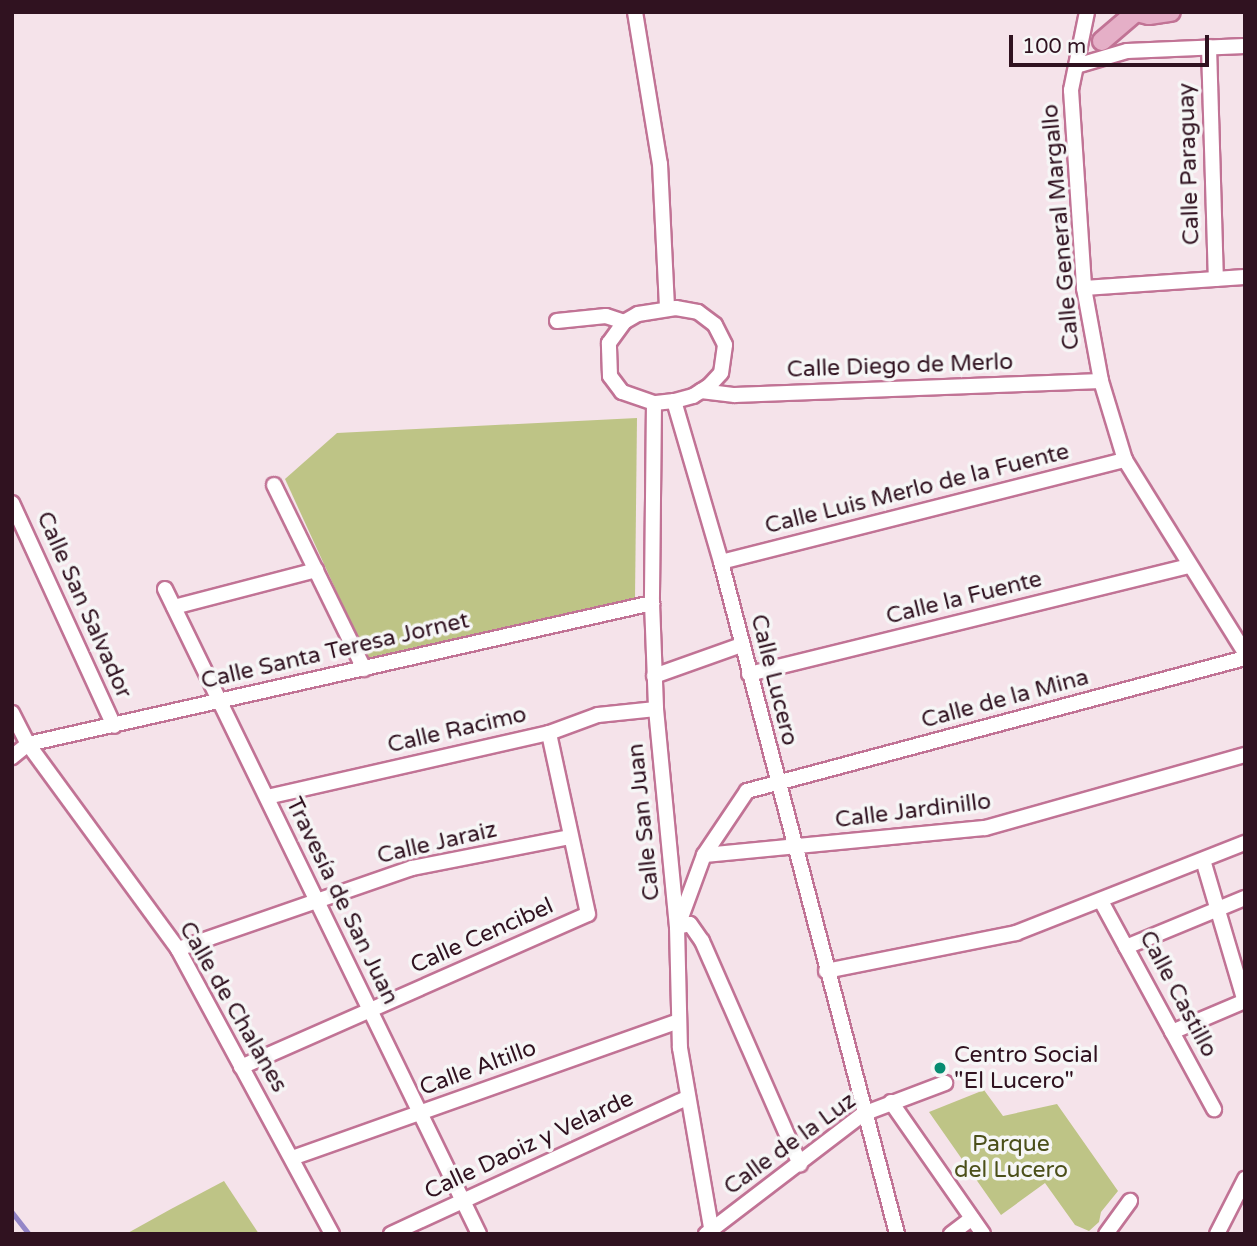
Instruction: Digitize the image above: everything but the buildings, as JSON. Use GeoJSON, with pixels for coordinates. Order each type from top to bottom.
{"type":"FeatureCollection","features":[{"type":"Feature","properties":{"kind":"main road"},"geometry":{"type":"LineString","coordinates":[[1102,41],[1109,12]]}},
{"type":"Feature","properties":{"kind":"main road"},"geometry":{"type":"LineString","coordinates":[[1102,41],[1136,12],[1149,15],[1171,12]]}},
{"type":"Feature","properties":{"kind":"street"},"geometry":{"type":"LineString","coordinates":[[635,12],[660,164],[667,309]]}},
{"type":"Feature","properties":{"kind":"street","name":"Calle General Margallo"},"geometry":{"type":"LineString","coordinates":[[1087,12],[1071,90],[1084,288],[1101,381],[1125,460],[1245,655]]}},
{"type":"Feature","properties":{"kind":"street"},"geometry":{"type":"LineString","coordinates":[[1076,66],[1102,41]]}},
{"type":"Feature","properties":{"kind":"street"},"geometry":{"type":"LineString","coordinates":[[1076,66],[1126,51],[1245,46]]}},
{"type":"Feature","properties":{"kind":"street","name":"Calle Paraguay"},"geometry":{"type":"LineString","coordinates":[[1209,47],[1216,279]]}},
{"type":"Feature","properties":{"kind":"street"},"geometry":{"type":"LineString","coordinates":[[1084,288],[1245,277]]}},
{"type":"Feature","properties":{"kind":"street"},"geometry":{"type":"LineString","coordinates":[[667,309],[698,312],[715,325],[725,345],[726,357],[721,373],[701,391],[674,401],[654,403],[622,392],[610,376],[610,343],[624,322],[638,314],[667,309]]}},
{"type":"Feature","properties":{"kind":"street"},"geometry":{"type":"LineString","coordinates":[[557,321],[606,316],[624,322]]}},
{"type":"Feature","properties":{"kind":"street","name":"Calle Diego de Merlo"},"geometry":{"type":"LineString","coordinates":[[701,391],[735,395],[1101,381]]}},
{"type":"Feature","properties":{"kind":"street","name":"Calle Lucero"},"geometry":{"type":"LineString","coordinates":[[674,401],[721,562],[895,1233]]}},
{"type":"Feature","properties":{"kind":"street","name":"Calle San Juan"},"geometry":{"type":"LineString","coordinates":[[654,403],[652,603],[656,709],[677,927],[678,1021],[687,1098],[710,1233]]}},
{"type":"Feature","properties":{"kind":"street","name":"Calle Luis Merlo de la Fuente"},"geometry":{"type":"LineString","coordinates":[[721,562],[1125,460]]}},
{"type":"Feature","properties":{"kind":"street"},"geometry":{"type":"LineString","coordinates":[[274,485],[364,669]]}},
{"type":"Feature","properties":{"kind":"street","name":"Calle San Salvador"},"geometry":{"type":"LineString","coordinates":[[12,503],[114,726]]}},
{"type":"Feature","properties":{"kind":"street","name":"Calle la Fuente"},"geometry":{"type":"LineString","coordinates":[[749,674],[1190,566]]}},
{"type":"Feature","properties":{"kind":"street"},"geometry":{"type":"LineString","coordinates":[[174,607],[316,570]]}},
{"type":"Feature","properties":{"kind":"street","name":"Travesía de San Juan"},"geometry":{"type":"LineString","coordinates":[[165,589],[479,1234]]}},
{"type":"Feature","properties":{"kind":"street","name":"Calle Santa Teresa Jornet"},"geometry":{"type":"LineString","coordinates":[[29,744],[652,603]]}},
{"type":"Feature","properties":{"kind":"street"},"geometry":{"type":"LineString","coordinates":[[654,676],[741,645]]}},
{"type":"Feature","properties":{"kind":"street","name":"Calle de la Mina"},"geometry":{"type":"LineString","coordinates":[[677,927],[704,855],[747,791],[1245,655]]}},
{"type":"Feature","properties":{"kind":"street","name":"Calle Racimo"},"geometry":{"type":"LineString","coordinates":[[267,797],[549,733],[598,715],[656,709]]}},
{"type":"Feature","properties":{"kind":"street"},"geometry":{"type":"LineString","coordinates":[[12,713],[29,744],[12,757]]}},
{"type":"Feature","properties":{"kind":"street"},"geometry":{"type":"LineString","coordinates":[[549,733],[570,837]]}},
{"type":"Feature","properties":{"kind":"street","name":"Calle de Chalanes"},"geometry":{"type":"LineString","coordinates":[[29,744],[178,949],[332,1234]]}},
{"type":"Feature","properties":{"kind":"street","name":"Calle Jardinillo"},"geometry":{"type":"LineString","coordinates":[[704,855],[795,849],[985,828],[1245,755]]}},
{"type":"Feature","properties":{"kind":"street","name":"Calle Jaraiz"},"geometry":{"type":"LineString","coordinates":[[178,949],[412,868],[570,837]]}},
{"type":"Feature","properties":{"kind":"street","name":"Calle Cencibel"},"geometry":{"type":"LineString","coordinates":[[241,1067],[588,915],[570,837]]}},
{"type":"Feature","properties":{"kind":"street"},"geometry":{"type":"LineString","coordinates":[[826,971],[1016,933],[1245,842]]}},
{"type":"Feature","properties":{"kind":"street"},"geometry":{"type":"LineString","coordinates":[[1172,1032],[1245,1001],[1203,860]]}},
{"type":"Feature","properties":{"kind":"street"},"geometry":{"type":"LineString","coordinates":[[1126,947],[1245,898]]}},
{"type":"Feature","properties":{"kind":"street","name":"Calle Castillo"},"geometry":{"type":"LineString","coordinates":[[1101,901],[1214,1109]]}},
{"type":"Feature","properties":{"kind":"street"},"geometry":{"type":"LineString","coordinates":[[677,927],[690,924],[702,941],[800,1164]]}},
{"type":"Feature","properties":{"kind":"street","name":"Calle Altillo"},"geometry":{"type":"LineString","coordinates":[[292,1157],[678,1021]]}},
{"type":"Feature","properties":{"kind":"street","name":"Calle de la Luz"},"geometry":{"type":"LineString","coordinates":[[710,1233],[863,1114],[945,1083]]}},
{"type":"Feature","properties":{"kind":"street","name":"Calle Daoiz y Velarde"},"geometry":{"type":"LineString","coordinates":[[391,1234],[462,1199],[687,1098]]}},
{"type":"Feature","properties":{"kind":"street"},"geometry":{"type":"LineString","coordinates":[[891,1102],[983,1234]]}},
{"type":"Feature","properties":{"kind":"street"},"geometry":{"type":"LineString","coordinates":[[1217,1234],[1245,1179]]}},
{"type":"Feature","properties":{"kind":"street"},"geometry":{"type":"LineString","coordinates":[[1106,1234],[1130,1201]]}},
{"type":"Feature","properties":{"kind":"street"},"geometry":{"type":"LineString","coordinates":[[951,1234],[972,1218]]}},
{"type":"Feature","properties":{"kind":"green space"},"geometry":{"type":"Polygon","coordinates":[[[637,418],[635,598],[367,658],[285,479],[337,433],[637,418]]]}},
{"type":"Feature","properties":{"kind":"green space","name":"Parque del Lucero"},"geometry":{"type":"Polygon","coordinates":[[[984,1090],[1003,1116],[1057,1104],[1118,1191],[1101,1212],[1099,1222],[1089,1231],[1075,1225],[1045,1183],[1001,1215],[929,1112],[984,1090]]]}},
{"type":"Feature","properties":{"kind":"green space"},"geometry":{"type":"Polygon","coordinates":[[[224,1181],[259,1234],[126,1234],[171,1209],[224,1181]]]}},
{"type":"Feature","properties":{"kind":"waterway"},"geometry":{"type":"LineString","coordinates":[[12,1212],[29,1234]]}},
{"type":"Feature","properties":{"kind":"place","name":"Centro Social \"El Lucero\""},"geometry":{"type":"Point","coordinates":[940,1068]}}]}
